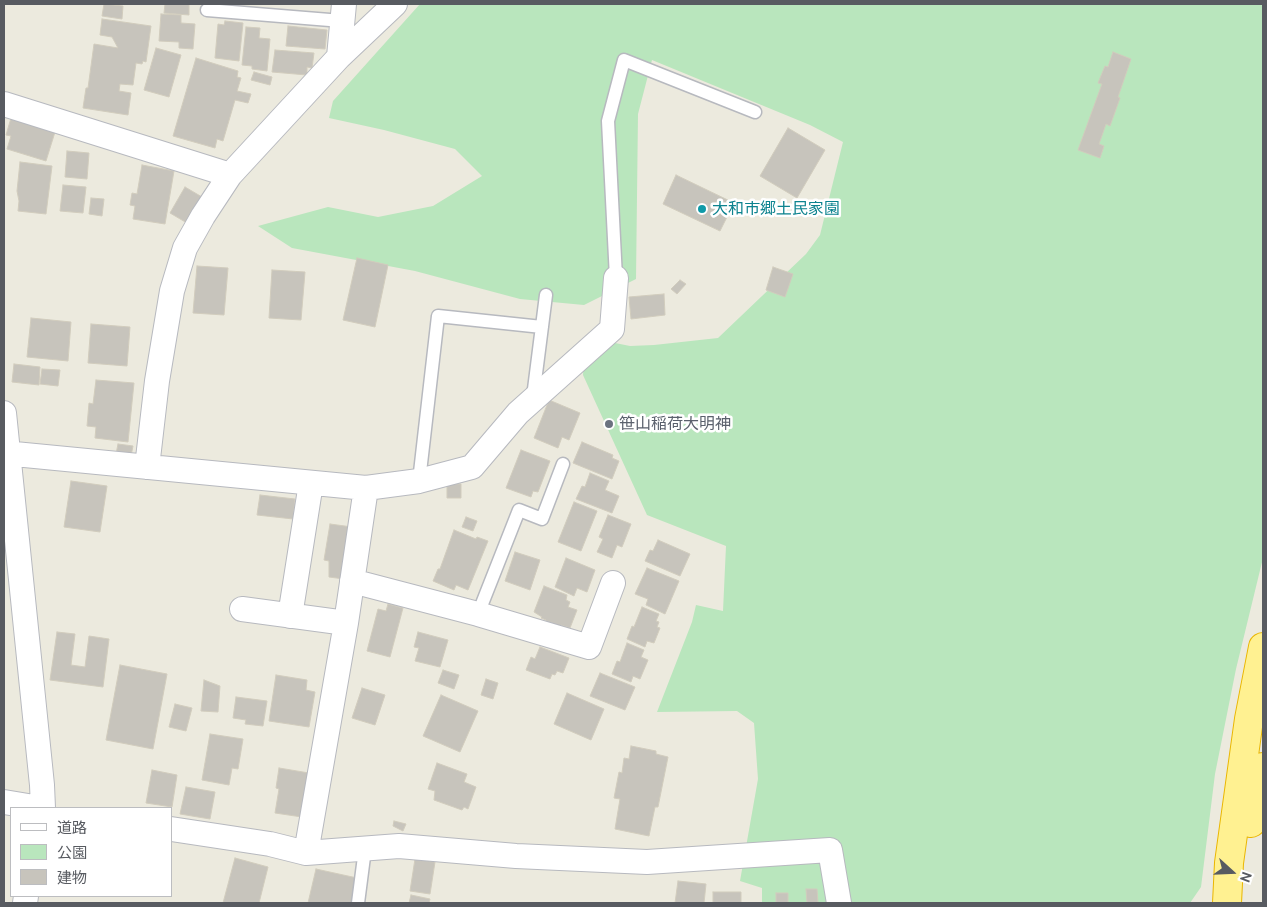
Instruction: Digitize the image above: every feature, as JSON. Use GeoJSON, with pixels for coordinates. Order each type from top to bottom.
{"type":"FeatureCollection","features":[{"type":"Feature","properties":{"kind":"highway"},"geometry":{"type":"LineString","coordinates":[[1236,903],[1236,864],[1249,719],[1263,647]]}},
{"type":"Feature","properties":{"kind":"highway"},"geometry":{"type":"LineString","coordinates":[[1227,903],[1263,767]]}},
{"type":"Feature","properties":{"kind":"street"},"geometry":{"type":"LineString","coordinates":[[147,467],[157,381],[172,291],[185,248],[203,216],[230,176],[339,57],[395,4]]}},
{"type":"Feature","properties":{"kind":"street"},"geometry":{"type":"LineString","coordinates":[[339,57],[343,12]]}},
{"type":"Feature","properties":{"kind":"street"},"geometry":{"type":"LineString","coordinates":[[4,104],[230,176]]}},
{"type":"Feature","properties":{"kind":"street"},"geometry":{"type":"LineString","coordinates":[[6,453],[366,488],[419,481],[472,468],[518,413],[612,329],[616,278]]}},
{"type":"Feature","properties":{"kind":"street"},"geometry":{"type":"LineString","coordinates":[[4,413],[6,453],[42,785],[41,807]]}},
{"type":"Feature","properties":{"kind":"street"},"geometry":{"type":"LineString","coordinates":[[290,616],[311,483]]}},
{"type":"Feature","properties":{"kind":"street"},"geometry":{"type":"LineString","coordinates":[[306,853],[346,623],[366,488]]}},
{"type":"Feature","properties":{"kind":"street"},"geometry":{"type":"LineString","coordinates":[[352,580],[589,646],[613,584]]}},
{"type":"Feature","properties":{"kind":"street"},"geometry":{"type":"LineString","coordinates":[[242,609],[346,623]]}},
{"type":"Feature","properties":{"kind":"street"},"geometry":{"type":"LineString","coordinates":[[4,802],[35,807]]}},
{"type":"Feature","properties":{"kind":"street"},"geometry":{"type":"LineString","coordinates":[[172,829],[270,844],[306,853],[399,846],[516,856],[647,862],[830,850],[839,903]]}},
{"type":"Feature","properties":{"kind":"lane"},"geometry":{"type":"LineString","coordinates":[[207,10],[343,12]]}},
{"type":"Feature","properties":{"kind":"lane"},"geometry":{"type":"LineString","coordinates":[[616,278],[608,121],[624,60],[755,112]]}},
{"type":"Feature","properties":{"kind":"lane"},"geometry":{"type":"LineString","coordinates":[[533,400],[546,295]]}},
{"type":"Feature","properties":{"kind":"lane"},"geometry":{"type":"LineString","coordinates":[[419,481],[438,316],[542,327]]}},
{"type":"Feature","properties":{"kind":"lane"},"geometry":{"type":"LineString","coordinates":[[478,614],[519,510],[542,519],[563,464]]}},
{"type":"Feature","properties":{"kind":"lane"},"geometry":{"type":"LineString","coordinates":[[358,903],[365,849]]}},
{"type":"Feature","properties":{"kind":"green space"},"geometry":{"type":"Polygon","coordinates":[[[420,4],[1260,4],[1263,6],[1263,558],[1236,669],[1215,774],[1201,887],[1190,903],[762,903],[762,888],[740,881],[758,779],[754,723],[737,711],[657,712],[692,622],[696,605],[723,611],[726,546],[647,515],[583,375],[585,337],[630,346],[718,338],[806,254],[820,235],[843,142],[810,125],[652,60],[638,114],[636,279],[584,305],[520,299],[415,271],[292,248],[258,226],[328,207],[378,217],[433,206],[482,176],[455,149],[329,118],[333,101],[420,4]]]}},
{"type":"Feature","properties":{"kind":"building"},"geometry":{"type":"Polygon","coordinates":[[[104,4],[123,6],[122,19],[102,16],[104,4]]]}},
{"type":"Feature","properties":{"kind":"building"},"geometry":{"type":"Polygon","coordinates":[[[165,4],[189,4],[189,15],[164,13],[165,4]]]}},
{"type":"Feature","properties":{"kind":"building"},"geometry":{"type":"Polygon","coordinates":[[[161,14],[181,15],[181,23],[195,24],[193,49],[179,48],[179,42],[159,41],[161,14]]]}},
{"type":"Feature","properties":{"kind":"building"},"geometry":{"type":"Polygon","coordinates":[[[102,19],[151,26],[146,62],[143,61],[142,64],[136,63],[133,85],[120,84],[119,91],[131,93],[128,115],[83,108],[86,88],[88,88],[94,44],[118,48],[112,37],[100,35],[102,19]]]}},
{"type":"Feature","properties":{"kind":"building"},"geometry":{"type":"Polygon","coordinates":[[[225,21],[243,23],[239,61],[215,58],[218,24],[224,25],[225,21]]]}},
{"type":"Feature","properties":{"kind":"building"},"geometry":{"type":"Polygon","coordinates":[[[288,26],[327,30],[325,49],[286,46],[288,26]]]}},
{"type":"Feature","properties":{"kind":"building"},"geometry":{"type":"Polygon","coordinates":[[[246,27],[260,28],[259,38],[270,39],[267,71],[252,69],[252,66],[242,65],[246,27]]]}},
{"type":"Feature","properties":{"kind":"building"},"geometry":{"type":"Polygon","coordinates":[[[156,48],[181,55],[169,97],[144,90],[156,48]]]}},
{"type":"Feature","properties":{"kind":"building"},"geometry":{"type":"Polygon","coordinates":[[[275,50],[314,53],[312,68],[307,67],[307,75],[272,72],[275,50]]]}},
{"type":"Feature","properties":{"kind":"building"},"geometry":{"type":"Polygon","coordinates":[[[1113,52],[1131,59],[1110,126],[1106,124],[1099,144],[1104,146],[1100,158],[1078,150],[1102,84],[1098,83],[1105,66],[1108,67],[1113,52]]]}},
{"type":"Feature","properties":{"kind":"building"},"geometry":{"type":"Polygon","coordinates":[[[196,58],[238,71],[237,77],[241,78],[237,91],[251,94],[248,103],[235,100],[223,141],[217,139],[215,148],[173,136],[196,58]]]}},
{"type":"Feature","properties":{"kind":"building"},"geometry":{"type":"Polygon","coordinates":[[[254,72],[272,77],[270,85],[251,80],[254,72]]]}},
{"type":"Feature","properties":{"kind":"building"},"geometry":{"type":"Polygon","coordinates":[[[11,118],[55,132],[46,161],[7,149],[11,136],[6,135],[11,118]]]}},
{"type":"Feature","properties":{"kind":"building"},"geometry":{"type":"Polygon","coordinates":[[[788,128],[825,150],[797,198],[760,176],[788,128]]]}},
{"type":"Feature","properties":{"kind":"building"},"geometry":{"type":"Polygon","coordinates":[[[67,151],[89,153],[87,179],[65,177],[67,151]]]}},
{"type":"Feature","properties":{"kind":"building"},"geometry":{"type":"Polygon","coordinates":[[[20,162],[52,166],[46,214],[18,211],[17,191],[20,162]]]}},
{"type":"Feature","properties":{"kind":"building"},"geometry":{"type":"Polygon","coordinates":[[[142,165],[174,171],[165,224],[133,219],[135,206],[130,205],[132,193],[137,194],[142,165]]]}},
{"type":"Feature","properties":{"kind":"building"},"geometry":{"type":"Polygon","coordinates":[[[676,175],[734,203],[720,231],[663,204],[676,175]]]}},
{"type":"Feature","properties":{"kind":"building"},"geometry":{"type":"Polygon","coordinates":[[[63,185],[86,187],[83,213],[60,211],[63,185]]]}},
{"type":"Feature","properties":{"kind":"building"},"geometry":{"type":"Polygon","coordinates":[[[185,187],[202,197],[187,223],[170,213],[185,187]]]}},
{"type":"Feature","properties":{"kind":"building"},"geometry":{"type":"Polygon","coordinates":[[[91,198],[104,199],[102,216],[89,214],[91,198]]]}},
{"type":"Feature","properties":{"kind":"building"},"geometry":{"type":"Polygon","coordinates":[[[357,258],[388,265],[375,327],[343,320],[357,258]]]}},
{"type":"Feature","properties":{"kind":"building"},"geometry":{"type":"Polygon","coordinates":[[[197,266],[228,268],[224,315],[193,313],[197,266]]]}},
{"type":"Feature","properties":{"kind":"building"},"geometry":{"type":"Polygon","coordinates":[[[773,267],[793,274],[785,297],[766,290],[773,267]]]}},
{"type":"Feature","properties":{"kind":"building"},"geometry":{"type":"Polygon","coordinates":[[[272,270],[305,272],[301,320],[269,318],[272,270]]]}},
{"type":"Feature","properties":{"kind":"building"},"geometry":{"type":"Polygon","coordinates":[[[680,280],[686,284],[677,294],[671,289],[680,280]]]}},
{"type":"Feature","properties":{"kind":"building"},"geometry":{"type":"Polygon","coordinates":[[[664,294],[665,315],[631,319],[629,297],[664,294]]]}},
{"type":"Feature","properties":{"kind":"building"},"geometry":{"type":"Polygon","coordinates":[[[31,318],[71,322],[68,361],[27,357],[31,318]]]}},
{"type":"Feature","properties":{"kind":"building"},"geometry":{"type":"Polygon","coordinates":[[[91,324],[130,327],[127,366],[88,363],[91,324]]]}},
{"type":"Feature","properties":{"kind":"building"},"geometry":{"type":"Polygon","coordinates":[[[14,364],[40,367],[39,385],[12,382],[14,364]]]}},
{"type":"Feature","properties":{"kind":"building"},"geometry":{"type":"Polygon","coordinates":[[[42,369],[60,370],[58,386],[40,384],[42,369]]]}},
{"type":"Feature","properties":{"kind":"building"},"geometry":{"type":"Polygon","coordinates":[[[96,380],[134,383],[128,442],[95,438],[96,427],[87,426],[89,403],[93,404],[96,380]]]}},
{"type":"Feature","properties":{"kind":"building"},"geometry":{"type":"Polygon","coordinates":[[[549,400],[580,413],[569,440],[562,437],[558,448],[534,438],[549,400]]]}},
{"type":"Feature","properties":{"kind":"building"},"geometry":{"type":"Polygon","coordinates":[[[582,442],[613,455],[612,458],[619,461],[612,479],[573,463],[582,442]]]}},
{"type":"Feature","properties":{"kind":"building"},"geometry":{"type":"Polygon","coordinates":[[[118,444],[133,446],[131,456],[116,454],[118,444]]]}},
{"type":"Feature","properties":{"kind":"building"},"geometry":{"type":"Polygon","coordinates":[[[521,450],[550,461],[538,492],[533,491],[531,497],[506,488],[521,450]]]}},
{"type":"Feature","properties":{"kind":"building"},"geometry":{"type":"Polygon","coordinates":[[[590,473],[609,481],[605,490],[619,496],[612,513],[576,499],[582,486],[585,487],[590,473]]]}},
{"type":"Feature","properties":{"kind":"building"},"geometry":{"type":"Polygon","coordinates":[[[71,481],[107,486],[100,532],[64,527],[71,481]]]}},
{"type":"Feature","properties":{"kind":"building"},"geometry":{"type":"Polygon","coordinates":[[[447,484],[461,484],[461,498],[447,498],[447,484]]]}},
{"type":"Feature","properties":{"kind":"building"},"geometry":{"type":"Polygon","coordinates":[[[260,495],[295,499],[293,519],[257,515],[260,495]]]}},
{"type":"Feature","properties":{"kind":"building"},"geometry":{"type":"Polygon","coordinates":[[[574,502],[597,511],[581,551],[558,542],[574,502]]]}},
{"type":"Feature","properties":{"kind":"building"},"geometry":{"type":"Polygon","coordinates":[[[608,515],[631,524],[622,547],[617,545],[612,558],[597,552],[603,539],[599,537],[608,515]]]}},
{"type":"Feature","properties":{"kind":"building"},"geometry":{"type":"Polygon","coordinates":[[[466,517],[477,521],[473,531],[462,527],[466,517]]]}},
{"type":"Feature","properties":{"kind":"building"},"geometry":{"type":"Polygon","coordinates":[[[330,524],[352,527],[344,579],[329,577],[329,561],[324,560],[330,524]]]}},
{"type":"Feature","properties":{"kind":"building"},"geometry":{"type":"Polygon","coordinates":[[[454,530],[476,539],[477,537],[488,541],[468,590],[456,585],[454,590],[433,581],[438,569],[440,569],[454,530]]]}},
{"type":"Feature","properties":{"kind":"building"},"geometry":{"type":"Polygon","coordinates":[[[658,540],[690,554],[680,576],[645,561],[650,550],[653,551],[658,540]]]}},
{"type":"Feature","properties":{"kind":"building"},"geometry":{"type":"Polygon","coordinates":[[[515,552],[540,560],[530,590],[505,581],[515,552]]]}},
{"type":"Feature","properties":{"kind":"building"},"geometry":{"type":"Polygon","coordinates":[[[566,558],[595,570],[587,592],[577,588],[574,596],[555,587],[566,558]]]}},
{"type":"Feature","properties":{"kind":"building"},"geometry":{"type":"Polygon","coordinates":[[[647,568],[679,581],[665,614],[646,605],[648,599],[635,594],[647,568]]]}},
{"type":"Feature","properties":{"kind":"building"},"geometry":{"type":"Polygon","coordinates":[[[544,586],[567,595],[566,600],[570,602],[568,607],[577,610],[570,628],[546,622],[546,620],[534,612],[544,586]]]}},
{"type":"Feature","properties":{"kind":"building"},"geometry":{"type":"Polygon","coordinates":[[[388,604],[403,608],[390,657],[367,651],[378,609],[386,611],[388,604]]]}},
{"type":"Feature","properties":{"kind":"building"},"geometry":{"type":"Polygon","coordinates":[[[642,607],[659,614],[656,621],[659,622],[657,627],[660,628],[654,643],[647,641],[645,647],[627,639],[642,607]]]}},
{"type":"Feature","properties":{"kind":"building"},"geometry":{"type":"Polygon","coordinates":[[[57,632],[75,634],[71,665],[85,667],[89,636],[109,639],[103,687],[50,680],[57,632]]]}},
{"type":"Feature","properties":{"kind":"building"},"geometry":{"type":"Polygon","coordinates":[[[418,632],[448,640],[440,667],[415,661],[419,648],[414,647],[418,632]]]}},
{"type":"Feature","properties":{"kind":"building"},"geometry":{"type":"Polygon","coordinates":[[[627,643],[644,650],[641,657],[648,660],[640,679],[633,676],[631,682],[612,674],[617,661],[620,662],[627,643]]]}},
{"type":"Feature","properties":{"kind":"building"},"geometry":{"type":"Polygon","coordinates":[[[540,647],[569,658],[563,673],[557,671],[555,675],[552,674],[550,679],[526,670],[531,657],[535,659],[540,647]]]}},
{"type":"Feature","properties":{"kind":"building"},"geometry":{"type":"Polygon","coordinates":[[[120,665],[167,674],[153,749],[106,740],[120,665]]]}},
{"type":"Feature","properties":{"kind":"building"},"geometry":{"type":"Polygon","coordinates":[[[443,670],[459,675],[454,689],[438,683],[443,670]]]}},
{"type":"Feature","properties":{"kind":"building"},"geometry":{"type":"Polygon","coordinates":[[[600,673],[635,687],[625,710],[590,696],[600,673]]]}},
{"type":"Feature","properties":{"kind":"building"},"geometry":{"type":"Polygon","coordinates":[[[276,675],[307,680],[306,690],[315,692],[309,727],[269,721],[276,675]]]}},
{"type":"Feature","properties":{"kind":"building"},"geometry":{"type":"Polygon","coordinates":[[[486,679],[498,683],[493,699],[481,695],[486,679]]]}},
{"type":"Feature","properties":{"kind":"building"},"geometry":{"type":"Polygon","coordinates":[[[204,680],[220,686],[218,712],[201,711],[204,680]]]}},
{"type":"Feature","properties":{"kind":"building"},"geometry":{"type":"Polygon","coordinates":[[[362,688],[385,695],[375,725],[352,718],[362,688]]]}},
{"type":"Feature","properties":{"kind":"building"},"geometry":{"type":"Polygon","coordinates":[[[567,693],[604,709],[591,740],[554,724],[567,693]]]}},
{"type":"Feature","properties":{"kind":"building"},"geometry":{"type":"Polygon","coordinates":[[[441,695],[478,711],[460,752],[423,736],[441,695]]]}},
{"type":"Feature","properties":{"kind":"building"},"geometry":{"type":"Polygon","coordinates":[[[236,697],[267,701],[263,726],[245,724],[246,720],[233,718],[236,697]]]}},
{"type":"Feature","properties":{"kind":"building"},"geometry":{"type":"Polygon","coordinates":[[[175,704],[192,708],[186,731],[169,727],[175,704]]]}},
{"type":"Feature","properties":{"kind":"building"},"geometry":{"type":"Polygon","coordinates":[[[210,734],[243,739],[238,769],[232,768],[229,785],[202,780],[210,734]]]}},
{"type":"Feature","properties":{"kind":"building"},"geometry":{"type":"Polygon","coordinates":[[[631,746],[656,751],[656,754],[668,757],[658,807],[655,807],[649,836],[615,829],[620,799],[614,798],[619,772],[622,773],[624,758],[629,759],[631,746]]]}},
{"type":"Feature","properties":{"kind":"building"},"geometry":{"type":"Polygon","coordinates":[[[437,763],[467,774],[464,782],[476,787],[468,809],[464,807],[462,810],[434,800],[435,791],[428,789],[437,763]]]}},
{"type":"Feature","properties":{"kind":"building"},"geometry":{"type":"Polygon","coordinates":[[[279,768],[309,773],[302,817],[275,813],[279,789],[276,788],[279,768]]]}},
{"type":"Feature","properties":{"kind":"building"},"geometry":{"type":"Polygon","coordinates":[[[152,770],[177,775],[172,807],[146,803],[152,770]]]}},
{"type":"Feature","properties":{"kind":"building"},"geometry":{"type":"Polygon","coordinates":[[[186,787],[215,792],[210,819],[180,814],[186,787]]]}},
{"type":"Feature","properties":{"kind":"building"},"geometry":{"type":"Polygon","coordinates":[[[394,821],[406,824],[403,831],[393,826],[394,821]]]}},
{"type":"Feature","properties":{"kind":"building"},"geometry":{"type":"Polygon","coordinates":[[[235,858],[268,867],[259,903],[223,903],[235,858]]]}},
{"type":"Feature","properties":{"kind":"building"},"geometry":{"type":"Polygon","coordinates":[[[415,859],[435,862],[430,894],[410,891],[415,859]]]}},
{"type":"Feature","properties":{"kind":"building"},"geometry":{"type":"Polygon","coordinates":[[[316,869],[357,878],[352,903],[308,903],[316,869]]]}},
{"type":"Feature","properties":{"kind":"building"},"geometry":{"type":"Polygon","coordinates":[[[678,881],[706,884],[704,903],[675,903],[678,881]]]}},
{"type":"Feature","properties":{"kind":"building"},"geometry":{"type":"Polygon","coordinates":[[[806,889],[817,889],[818,903],[807,903],[806,889]]]}},
{"type":"Feature","properties":{"kind":"building"},"geometry":{"type":"Polygon","coordinates":[[[713,892],[741,892],[741,903],[713,903],[713,892]]]}},
{"type":"Feature","properties":{"kind":"building"},"geometry":{"type":"Polygon","coordinates":[[[776,893],[788,893],[788,903],[776,903],[776,893]]]}},
{"type":"Feature","properties":{"kind":"building"},"geometry":{"type":"Polygon","coordinates":[[[411,895],[430,899],[429,903],[409,903],[411,895]]]}},
{"type":"Feature","properties":{"kind":"place","name":"大和市郷土民家園"},"geometry":{"type":"Point","coordinates":[702,209]}},
{"type":"Feature","properties":{"kind":"place","name":"笹山稲荷大明神"},"geometry":{"type":"Point","coordinates":[609,424]}}]}
